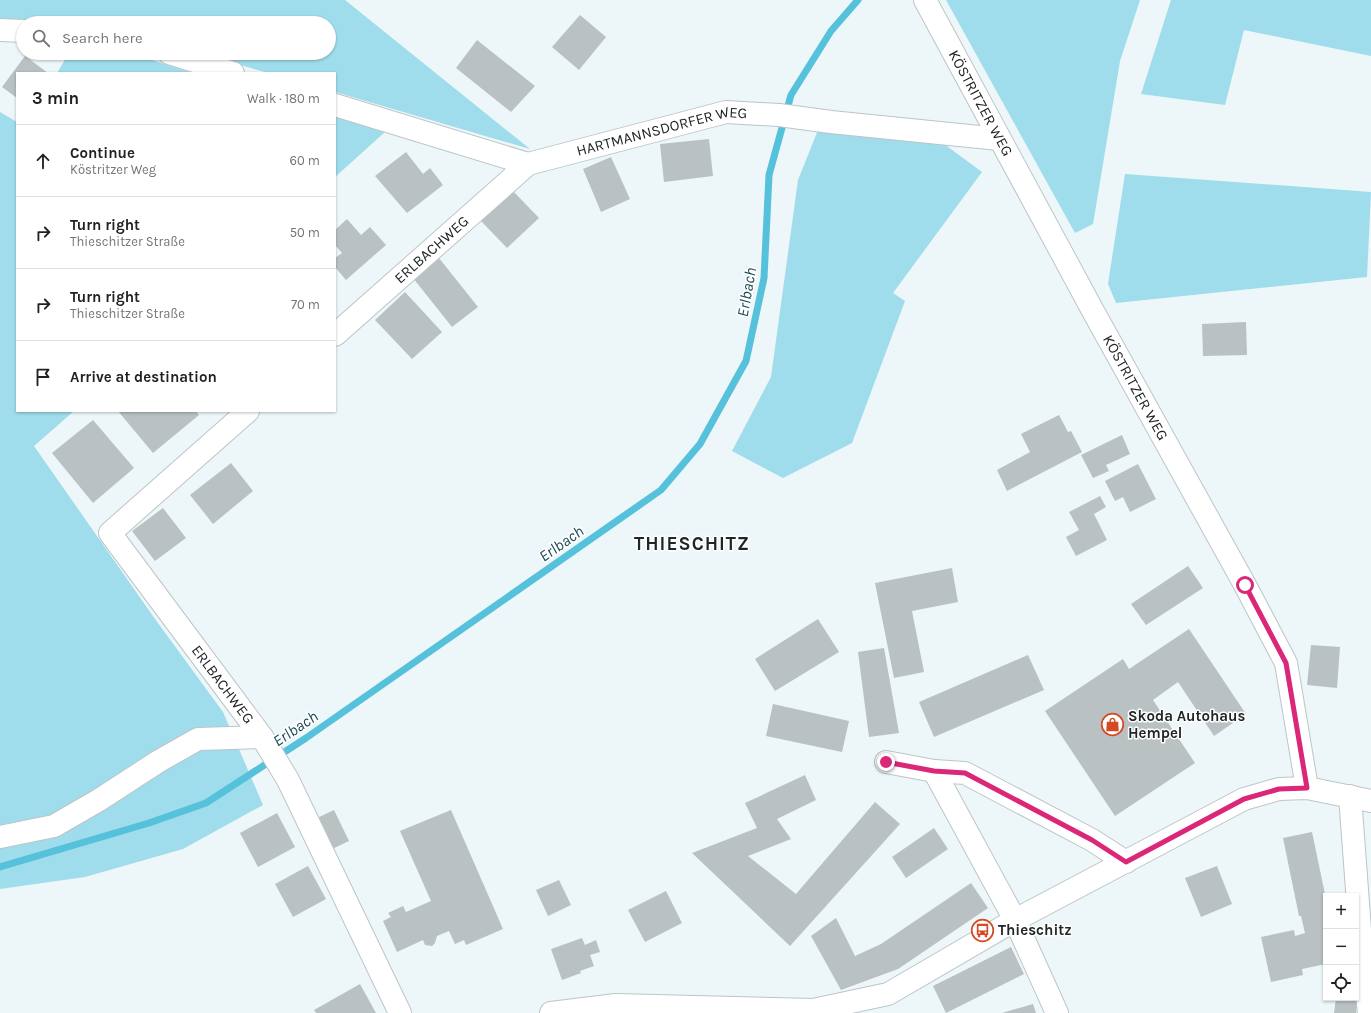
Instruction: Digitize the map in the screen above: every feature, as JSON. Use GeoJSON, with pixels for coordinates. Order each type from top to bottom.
{"type":"FeatureCollection","features":[{"type":"Feature","properties":{"kind":"street","name":"KÖSTRITZER WEG"},"geometry":{"type":"LineString","coordinates":[[925,0],[999,139],[1245,585],[1286,663],[1307,788]]}},
{"type":"Feature","properties":{"kind":"street"},"geometry":{"type":"LineString","coordinates":[[0,30],[16,31]]}},
{"type":"Feature","properties":{"kind":"street"},"geometry":{"type":"LineString","coordinates":[[191,60],[230,72]]}},
{"type":"Feature","properties":{"kind":"street"},"geometry":{"type":"LineString","coordinates":[[336,104],[528,164]]}},
{"type":"Feature","properties":{"kind":"street","name":"HARTMANNSDORFER WEG"},"geometry":{"type":"LineString","coordinates":[[528,164],[726,112],[779,115],[830,122],[999,139]]}},
{"type":"Feature","properties":{"kind":"street","name":"ERLBACHWEG"},"geometry":{"type":"LineString","coordinates":[[336,334],[528,164]]}},
{"type":"Feature","properties":{"kind":"street","name":"ERLBACHWEG"},"geometry":{"type":"LineString","coordinates":[[247,412],[110,533],[266,744],[288,780],[400,1013]]}},
{"type":"Feature","properties":{"kind":"street"},"geometry":{"type":"LineString","coordinates":[[0,836],[54,826],[99,800],[159,761],[198,739],[266,744]]}},
{"type":"Feature","properties":{"kind":"street"},"geometry":{"type":"LineString","coordinates":[[886,762],[934,771],[965,773],[1092,840],[1126,862]]}},
{"type":"Feature","properties":{"kind":"street"},"geometry":{"type":"LineString","coordinates":[[934,771],[1015,920],[1057,1013]]}},
{"type":"Feature","properties":{"kind":"street"},"geometry":{"type":"LineString","coordinates":[[551,1013],[616,1005],[813,1010],[888,994],[1015,920],[1244,799],[1279,789],[1307,788],[1371,801]]}},
{"type":"Feature","properties":{"kind":"street"},"geometry":{"type":"LineString","coordinates":[[1350,796],[1360,930],[1370,1013]]}},
{"type":"Feature","properties":{"kind":"shaded area"},"geometry":{"type":"Polygon","coordinates":[[[0,0],[345,0],[530,149],[336,92],[336,72],[265,72],[223,60],[336,60],[336,16],[16,16],[16,24],[0,25],[0,0]]]}},
{"type":"Feature","properties":{"kind":"shaded area"},"geometry":{"type":"Polygon","coordinates":[[[946,0],[1140,0],[1120,61],[1093,224],[1075,233],[946,0]]]}},
{"type":"Feature","properties":{"kind":"shaded area"},"geometry":{"type":"Polygon","coordinates":[[[1171,0],[1371,0],[1371,56],[1244,30],[1225,105],[1141,94],[1171,0]]]}},
{"type":"Feature","properties":{"kind":"shaded area"},"geometry":{"type":"Polygon","coordinates":[[[65,60],[152,60],[189,72],[58,72],[65,60]]]}},
{"type":"Feature","properties":{"kind":"shaded area"},"geometry":{"type":"Polygon","coordinates":[[[0,112],[16,121],[16,412],[73,412],[34,446],[155,619],[223,712],[263,805],[183,849],[85,877],[0,889],[0,112]]]}},
{"type":"Feature","properties":{"kind":"shaded area"},"geometry":{"type":"Polygon","coordinates":[[[336,117],[385,132],[336,176],[336,117]]]}},
{"type":"Feature","properties":{"kind":"shaded area"},"geometry":{"type":"Polygon","coordinates":[[[818,130],[940,141],[982,172],[893,293],[905,301],[852,443],[783,478],[732,451],[771,377],[798,180],[818,130]]]}},
{"type":"Feature","properties":{"kind":"shaded area"},"geometry":{"type":"Polygon","coordinates":[[[1125,174],[1371,192],[1367,277],[1116,303],[1108,284],[1125,174]]]}},
{"type":"Feature","properties":{"kind":"building"},"geometry":{"type":"Polygon","coordinates":[[[580,15],[606,37],[579,70],[552,47],[580,15]]]}},
{"type":"Feature","properties":{"kind":"building"},"geometry":{"type":"Polygon","coordinates":[[[477,40],[535,86],[511,112],[456,68],[477,40]]]}},
{"type":"Feature","properties":{"kind":"building"},"geometry":{"type":"Polygon","coordinates":[[[22,60],[30,60],[47,72],[16,72],[16,97],[2,87],[22,60]]]}},
{"type":"Feature","properties":{"kind":"building"},"geometry":{"type":"Polygon","coordinates":[[[709,139],[713,176],[664,182],[660,144],[709,139]]]}},
{"type":"Feature","properties":{"kind":"building"},"geometry":{"type":"Polygon","coordinates":[[[406,152],[423,174],[430,168],[443,185],[407,213],[375,176],[406,152]]]}},
{"type":"Feature","properties":{"kind":"building"},"geometry":{"type":"Polygon","coordinates":[[[611,157],[630,199],[601,212],[583,169],[611,157]]]}},
{"type":"Feature","properties":{"kind":"building"},"geometry":{"type":"Polygon","coordinates":[[[513,191],[539,218],[507,248],[481,221],[513,191]]]}},
{"type":"Feature","properties":{"kind":"building"},"geometry":{"type":"Polygon","coordinates":[[[347,219],[361,235],[370,227],[386,245],[346,280],[336,268],[336,257],[342,253],[336,246],[336,229],[347,219]]]}},
{"type":"Feature","properties":{"kind":"building"},"geometry":{"type":"Polygon","coordinates":[[[439,258],[478,307],[452,327],[413,278],[439,258]]]}},
{"type":"Feature","properties":{"kind":"building"},"geometry":{"type":"Polygon","coordinates":[[[405,292],[442,332],[412,359],[375,320],[405,292]]]}},
{"type":"Feature","properties":{"kind":"building"},"geometry":{"type":"Polygon","coordinates":[[[1246,322],[1247,355],[1203,356],[1202,324],[1246,322]]]}},
{"type":"Feature","properties":{"kind":"building"},"geometry":{"type":"Polygon","coordinates":[[[119,412],[197,412],[199,415],[153,453],[119,412]]]}},
{"type":"Feature","properties":{"kind":"building"},"geometry":{"type":"Polygon","coordinates":[[[1059,415],[1068,432],[1071,431],[1082,452],[1007,491],[997,470],[1030,452],[1021,434],[1059,415]]]}},
{"type":"Feature","properties":{"kind":"building"},"geometry":{"type":"Polygon","coordinates":[[[93,420],[134,468],[93,503],[52,453],[93,420]]]}},
{"type":"Feature","properties":{"kind":"building"},"geometry":{"type":"Polygon","coordinates":[[[1122,435],[1130,454],[1106,465],[1109,471],[1093,478],[1081,455],[1122,435]]]}},
{"type":"Feature","properties":{"kind":"building"},"geometry":{"type":"Polygon","coordinates":[[[231,463],[253,491],[213,524],[190,495],[231,463]]]}},
{"type":"Feature","properties":{"kind":"building"},"geometry":{"type":"Polygon","coordinates":[[[1138,464],[1156,499],[1130,512],[1123,497],[1115,501],[1105,481],[1138,464]]]}},
{"type":"Feature","properties":{"kind":"building"},"geometry":{"type":"Polygon","coordinates":[[[1100,496],[1106,507],[1094,514],[1107,540],[1076,556],[1066,537],[1079,530],[1069,512],[1100,496]]]}},
{"type":"Feature","properties":{"kind":"building"},"geometry":{"type":"Polygon","coordinates":[[[163,508],[186,538],[155,561],[132,531],[163,508]]]}},
{"type":"Feature","properties":{"kind":"building"},"geometry":{"type":"Polygon","coordinates":[[[1188,566],[1203,588],[1146,625],[1131,604],[1188,566]]]}},
{"type":"Feature","properties":{"kind":"building"},"geometry":{"type":"Polygon","coordinates":[[[952,568],[958,602],[912,611],[924,672],[894,678],[875,583],[952,568]]]}},
{"type":"Feature","properties":{"kind":"building"},"geometry":{"type":"Polygon","coordinates":[[[818,619],[839,652],[775,691],[755,659],[818,619]]]}},
{"type":"Feature","properties":{"kind":"building","name":"Skoda Autohaus Hempel"},"geometry":{"type":"Polygon","coordinates":[[[1189,629],[1246,714],[1214,736],[1178,682],[1153,700],[1195,763],[1115,816],[1045,711],[1123,659],[1129,669],[1189,629]]]}},
{"type":"Feature","properties":{"kind":"building"},"geometry":{"type":"Polygon","coordinates":[[[1311,645],[1340,647],[1337,688],[1307,685],[1311,645]]]}},
{"type":"Feature","properties":{"kind":"building"},"geometry":{"type":"Polygon","coordinates":[[[884,648],[899,733],[869,737],[858,652],[884,648]]]}},
{"type":"Feature","properties":{"kind":"building"},"geometry":{"type":"Polygon","coordinates":[[[1028,655],[1044,690],[934,737],[919,702],[1028,655]]]}},
{"type":"Feature","properties":{"kind":"building"},"geometry":{"type":"Polygon","coordinates":[[[773,704],[849,721],[842,752],[766,736],[773,704]]]}},
{"type":"Feature","properties":{"kind":"building"},"geometry":{"type":"Polygon","coordinates":[[[805,775],[816,800],[777,819],[791,839],[748,856],[796,894],[875,802],[900,824],[790,946],[692,853],[757,828],[745,803],[805,775]]]}},
{"type":"Feature","properties":{"kind":"building"},"geometry":{"type":"Polygon","coordinates":[[[334,810],[349,841],[330,850],[315,819],[334,810]]]}},
{"type":"Feature","properties":{"kind":"building"},"geometry":{"type":"Polygon","coordinates":[[[451,810],[503,929],[466,945],[464,940],[455,944],[449,931],[437,936],[435,943],[432,946],[425,945],[423,940],[397,952],[383,921],[391,917],[388,913],[403,906],[406,912],[431,901],[400,831],[451,810]]]}},
{"type":"Feature","properties":{"kind":"building"},"geometry":{"type":"Polygon","coordinates":[[[277,813],[295,847],[258,867],[240,833],[277,813]]]}},
{"type":"Feature","properties":{"kind":"building"},"geometry":{"type":"Polygon","coordinates":[[[934,828],[948,849],[906,878],[892,857],[934,828]]]}},
{"type":"Feature","properties":{"kind":"building"},"geometry":{"type":"Polygon","coordinates":[[[1312,832],[1325,893],[1323,893],[1323,965],[1302,969],[1303,975],[1271,982],[1261,937],[1294,930],[1295,936],[1305,933],[1301,916],[1299,916],[1283,838],[1312,832]]]}},
{"type":"Feature","properties":{"kind":"building"},"geometry":{"type":"Polygon","coordinates":[[[308,866],[326,899],[293,917],[275,884],[308,866]]]}},
{"type":"Feature","properties":{"kind":"building"},"geometry":{"type":"Polygon","coordinates":[[[1217,866],[1232,904],[1201,917],[1185,878],[1217,866]]]}},
{"type":"Feature","properties":{"kind":"building"},"geometry":{"type":"Polygon","coordinates":[[[559,880],[571,905],[548,916],[536,890],[559,880]]]}},
{"type":"Feature","properties":{"kind":"building"},"geometry":{"type":"Polygon","coordinates":[[[971,883],[988,908],[898,969],[841,990],[811,936],[836,918],[855,956],[881,944],[971,883]]]}},
{"type":"Feature","properties":{"kind":"building"},"geometry":{"type":"Polygon","coordinates":[[[666,891],[682,923],[645,942],[628,910],[666,891]]]}},
{"type":"Feature","properties":{"kind":"building"},"geometry":{"type":"Polygon","coordinates":[[[582,938],[585,945],[596,940],[600,952],[590,955],[594,966],[580,971],[581,973],[562,980],[551,949],[582,938]]]}},
{"type":"Feature","properties":{"kind":"building"},"geometry":{"type":"Polygon","coordinates":[[[1011,947],[1024,974],[946,1013],[933,986],[1011,947]]]}},
{"type":"Feature","properties":{"kind":"building"},"geometry":{"type":"Polygon","coordinates":[[[360,984],[376,1013],[316,1013],[314,1010],[360,984]]]}},
{"type":"Feature","properties":{"kind":"building"},"geometry":{"type":"Polygon","coordinates":[[[1336,1001],[1357,1001],[1356,1013],[1334,1013],[1336,1001]]]}},
{"type":"Feature","properties":{"kind":"building"},"geometry":{"type":"Polygon","coordinates":[[[1033,1004],[1036,1013],[1002,1013],[1033,1004]]]}},
{"type":"Feature","properties":{"kind":"waterway","name":"Erlbach"},"geometry":{"type":"LineString","coordinates":[[0,867],[149,823],[206,803],[306,738],[661,490],[700,444],[746,361],[764,278],[769,175],[791,95],[831,31],[858,0]]}},
{"type":"Feature","properties":{"kind":"place","name":"Skoda Autohaus Hempel"},"geometry":{"type":"Point","coordinates":[1112,725]}},
{"type":"Feature","properties":{"kind":"place","name":"Thieschitz"},"geometry":{"type":"Point","coordinates":[983,930]}},
{"type":"Feature","properties":{"kind":"district","name":"THIESCHITZ"},"geometry":{"type":"Point","coordinates":[692,543]}},
{"type":"Feature","properties":{"kind":"route"},"geometry":{"type":"LineString","coordinates":[[886,762],[934,771],[965,773],[1092,840],[1126,862],[1244,799],[1279,789],[1307,788],[1286,663],[1245,585]]}}]}
